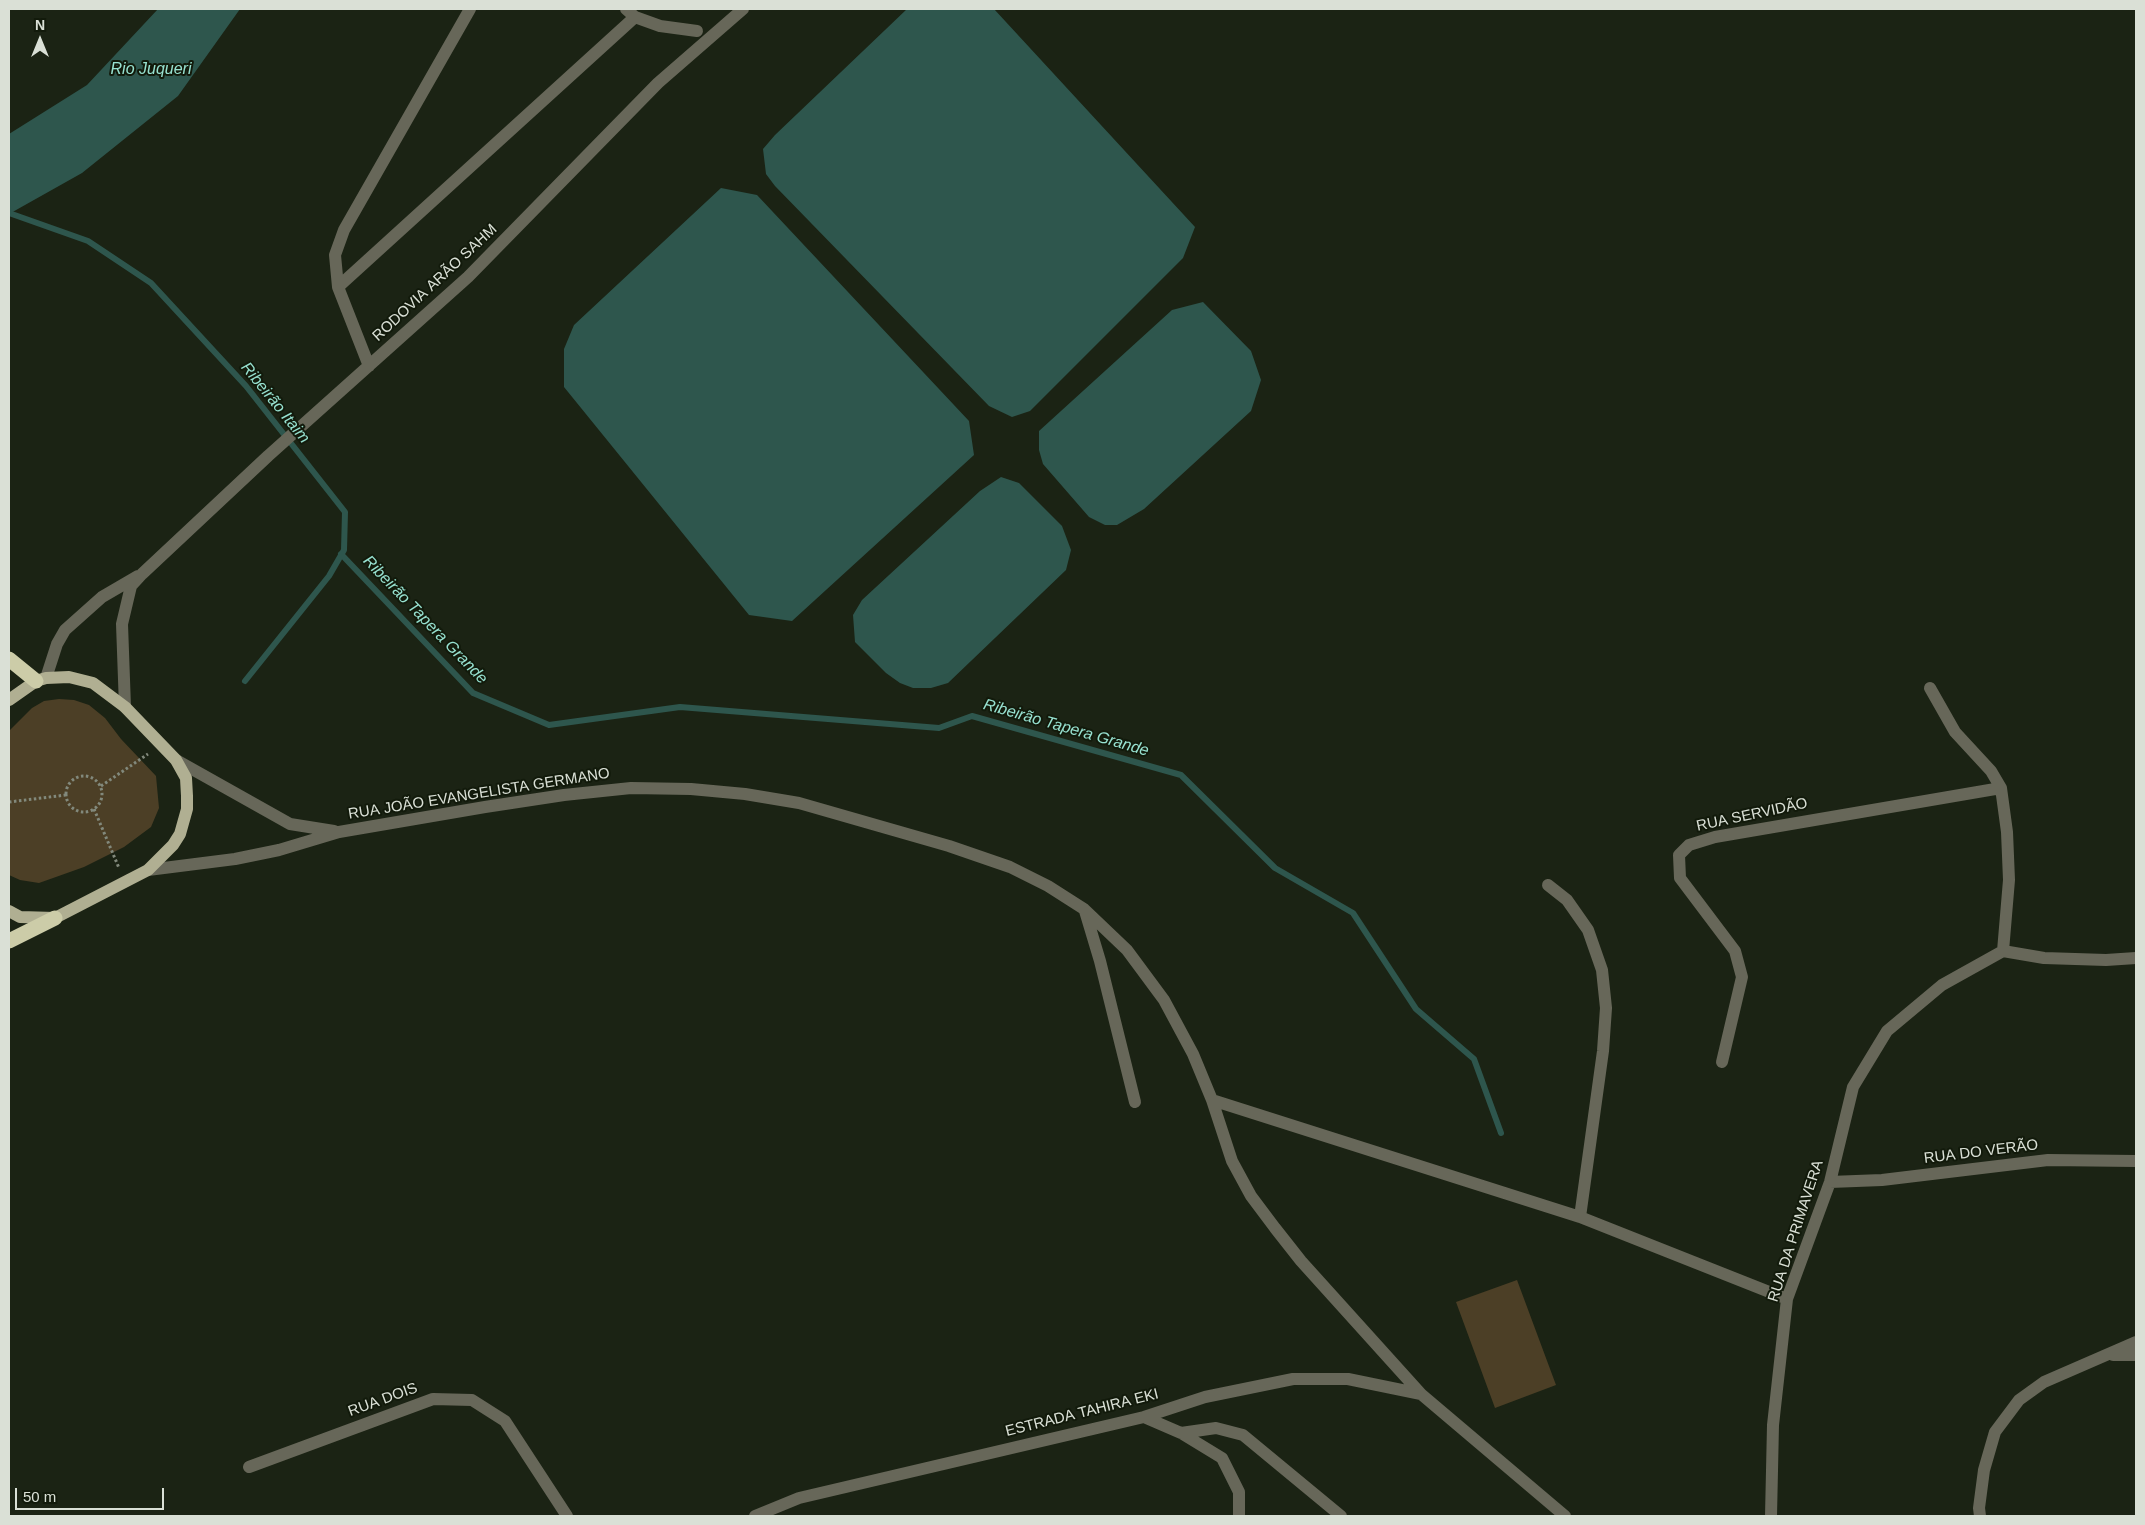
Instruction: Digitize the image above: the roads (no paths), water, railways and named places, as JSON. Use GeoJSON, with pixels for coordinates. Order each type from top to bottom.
{"type":"FeatureCollection","features":[{"type":"Feature","properties":{"kind":"highway"},"geometry":{"type":"LineString","coordinates":[[9,659],[41,680]]}},
{"type":"Feature","properties":{"kind":"highway"},"geometry":{"type":"LineString","coordinates":[[9,941],[55,918]]}},
{"type":"Feature","properties":{"kind":"main road"},"geometry":{"type":"LineString","coordinates":[[9,700],[41,680],[69,677],[94,683],[125,706],[176,760],[186,778],[187,796],[184,821],[173,845],[148,870],[55,918],[20,916],[9,911]]}},
{"type":"Feature","properties":{"kind":"street"},"geometry":{"type":"LineString","coordinates":[[369,366],[338,287],[335,255],[344,230],[470,9]]}},
{"type":"Feature","properties":{"kind":"street","name":"RODOVIA ARÃO SAHM"},"geometry":{"type":"LineString","coordinates":[[125,706],[122,624],[131,586],[268,456],[468,277],[658,83],[743,9]]}},
{"type":"Feature","properties":{"kind":"street"},"geometry":{"type":"LineString","coordinates":[[338,287],[631,13],[660,26],[697,31]]}},
{"type":"Feature","properties":{"kind":"street","name":"RODOVIA ARÃO SAHM"},"geometry":{"type":"LineString","coordinates":[[41,680],[65,630],[102,597],[142,574]]}},
{"type":"Feature","properties":{"kind":"street"},"geometry":{"type":"LineString","coordinates":[[1930,688],[1955,732],[1991,771],[2001,788],[2007,832],[2010,880],[2003,951],[2044,958],[2106,960],[2136,958]]}},
{"type":"Feature","properties":{"kind":"street","name":"RUA JOÃO EVANGELISTA GERMANO"},"geometry":{"type":"LineString","coordinates":[[176,760],[290,824],[339,832]]}},
{"type":"Feature","properties":{"kind":"street","name":"RUA JOÃO EVANGELISTA GERMANO"},"geometry":{"type":"LineString","coordinates":[[148,870],[235,859],[279,850],[339,832],[564,795],[632,788],[691,789],[745,794],[799,803],[949,846],[1018,871],[1048,886],[1084,909],[1128,950],[1164,1000],[1193,1054],[1212,1100],[1232,1161],[1251,1196],[1301,1261],[1421,1394],[1565,1516]]}},
{"type":"Feature","properties":{"kind":"street","name":"RUA SERVIDÃO"},"geometry":{"type":"LineString","coordinates":[[1722,1062],[1742,977],[1735,951],[1680,878],[1679,855],[1690,845],[1715,836],[2001,788]]}},
{"type":"Feature","properties":{"kind":"street"},"geometry":{"type":"LineString","coordinates":[[1548,885],[1567,900],[1588,930],[1602,970],[1606,1008],[1603,1051],[1580,1217]]}},
{"type":"Feature","properties":{"kind":"street"},"geometry":{"type":"LineString","coordinates":[[1084,909],[1100,961],[1135,1102]]}},
{"type":"Feature","properties":{"kind":"street","name":"RUA DA PRIMAVERA"},"geometry":{"type":"LineString","coordinates":[[1771,1516],[1773,1425],[1787,1299],[1830,1182],[1853,1087],[1887,1031],[1942,985],[2003,951]]}},
{"type":"Feature","properties":{"kind":"street"},"geometry":{"type":"LineString","coordinates":[[1212,1100],[1580,1217],[1787,1299]]}},
{"type":"Feature","properties":{"kind":"street","name":"RUA DO VERÃO"},"geometry":{"type":"LineString","coordinates":[[1830,1182],[1882,1180],[2048,1160],[2136,1161]]}},
{"type":"Feature","properties":{"kind":"street"},"geometry":{"type":"LineString","coordinates":[[1980,1516],[1984,1470],[1995,1432],[2019,1400],[2044,1382],[2110,1355],[2136,1342]]}},
{"type":"Feature","properties":{"kind":"street"},"geometry":{"type":"LineString","coordinates":[[2110,1355],[2136,1355]]}},
{"type":"Feature","properties":{"kind":"street","name":"ESTRADA TAHIRA EKI"},"geometry":{"type":"LineString","coordinates":[[755,1516],[799,1498],[1144,1417],[1205,1397],[1293,1379],[1348,1378],[1421,1394]]}},
{"type":"Feature","properties":{"kind":"street","name":"RUA DOIS"},"geometry":{"type":"LineString","coordinates":[[248,1467],[433,1399],[472,1400],[505,1421],[567,1516]]}},
{"type":"Feature","properties":{"kind":"street"},"geometry":{"type":"LineString","coordinates":[[1144,1417],[1181,1433],[1222,1458],[1239,1492],[1239,1516]]}},
{"type":"Feature","properties":{"kind":"street"},"geometry":{"type":"LineString","coordinates":[[1181,1433],[1216,1428],[1243,1435],[1341,1516]]}},
{"type":"Feature","properties":{"kind":"water","name":"Rio Juqueri"},"geometry":{"type":"Polygon","coordinates":[[[158,9],[240,9],[178,96],[82,173],[9,214],[9,134],[87,85],[158,9]]]}},
{"type":"Feature","properties":{"kind":"water"},"geometry":{"type":"Polygon","coordinates":[[[907,9],[994,9],[1195,227],[1183,258],[1030,411],[1012,417],[989,406],[775,186],[766,174],[763,149],[775,135],[907,9]]]}},
{"type":"Feature","properties":{"kind":"water"},"geometry":{"type":"Polygon","coordinates":[[[721,188],[757,195],[969,421],[974,455],[792,621],[749,615],[564,387],[564,349],[574,325],[721,188]]]}},
{"type":"Feature","properties":{"kind":"water"},"geometry":{"type":"Polygon","coordinates":[[[1203,302],[1251,351],[1261,380],[1251,411],[1144,509],[1117,525],[1105,525],[1089,517],[1043,464],[1039,450],[1039,431],[1172,310],[1203,302]]]}},
{"type":"Feature","properties":{"kind":"water"},"geometry":{"type":"Polygon","coordinates":[[[1001,477],[1019,483],[1062,526],[1071,550],[1066,570],[948,683],[931,688],[913,688],[900,683],[886,673],[855,642],[853,615],[862,600],[980,491],[1001,477]]]}},
{"type":"Feature","properties":{"kind":"waterway","name":"Ribeirão Itaim"},"geometry":{"type":"LineString","coordinates":[[9,213],[88,241],[151,283],[246,386],[345,512],[344,550],[329,576],[245,681]]}},
{"type":"Feature","properties":{"kind":"waterway","name":"Ribeirão Tapera Grande"},"geometry":{"type":"LineString","coordinates":[[341,554],[473,693],[549,725],[680,707],[939,728],[972,716],[1181,775],[1275,868],[1353,913],[1416,1009],[1474,1059],[1501,1133]]}}]}
